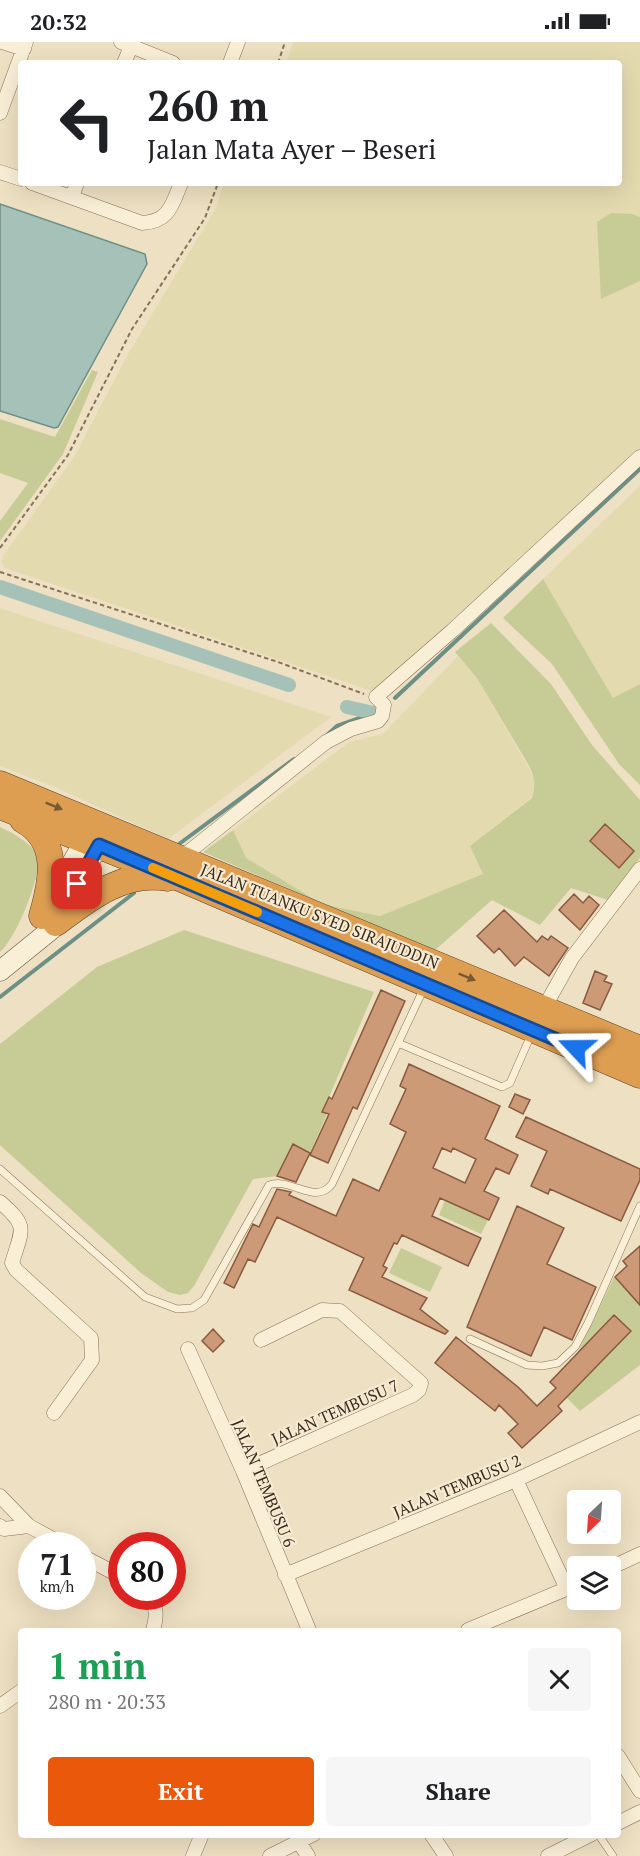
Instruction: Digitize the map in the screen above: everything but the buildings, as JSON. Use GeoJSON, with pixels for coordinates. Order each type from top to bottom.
{"type":"FeatureCollection","features":[{"type":"Feature","properties":{"kind":"highway","name":"JALAN TUANKU SYED SIRAJUDDIN"},"geometry":{"type":"LineString","coordinates":[[0,784],[96,834],[538,1019],[640,1075]]}},
{"type":"Feature","properties":{"kind":"highway","name":"JALAN TUANKU SYED SIRAJUDDIN"},"geometry":{"type":"LineString","coordinates":[[0,807],[96,834]]}},
{"type":"Feature","properties":{"kind":"highway"},"geometry":{"type":"LineString","coordinates":[[0,807],[30,824],[45,841],[50,852],[52,872],[45,926]]}},
{"type":"Feature","properties":{"kind":"highway","name":"JALAN TUANKU SYED SIRAJUDDIN"},"geometry":{"type":"LineString","coordinates":[[182,869],[426,984],[640,1049]]}},
{"type":"Feature","properties":{"kind":"highway"},"geometry":{"type":"LineString","coordinates":[[45,926],[90,896],[125,880],[162,876],[182,869]]}},
{"type":"Feature","properties":{"kind":"main road"},"geometry":{"type":"LineString","coordinates":[[0,971],[45,926],[96,834]]}},
{"type":"Feature","properties":{"kind":"street"},"geometry":{"type":"LineString","coordinates":[[2,42],[25,46]]}},
{"type":"Feature","properties":{"kind":"street"},"geometry":{"type":"LineString","coordinates":[[231,60],[238,42]]}},
{"type":"Feature","properties":{"kind":"street"},"geometry":{"type":"LineString","coordinates":[[125,60],[128,43],[166,60]]}},
{"type":"Feature","properties":{"kind":"street"},"geometry":{"type":"LineString","coordinates":[[0,113],[18,65]]}},
{"type":"Feature","properties":{"kind":"street"},"geometry":{"type":"LineString","coordinates":[[0,172],[18,178]]}},
{"type":"Feature","properties":{"kind":"street"},"geometry":{"type":"LineString","coordinates":[[41,186],[142,223],[155,222],[169,214],[181,186]]}},
{"type":"Feature","properties":{"kind":"street"},"geometry":{"type":"LineString","coordinates":[[72,197],[76,186]]}},
{"type":"Feature","properties":{"kind":"street"},"geometry":{"type":"LineString","coordinates":[[182,869],[326,742],[351,729],[378,721],[382,716],[384,705],[376,698],[640,457]]}},
{"type":"Feature","properties":{"kind":"street"},"geometry":{"type":"LineString","coordinates":[[538,1019],[572,958],[640,869]]}},
{"type":"Feature","properties":{"kind":"street"},"geometry":{"type":"LineString","coordinates":[[0,1202],[21,1223],[22,1230],[6,1267],[16,1270],[91,1338],[92,1360],[54,1413]]}},
{"type":"Feature","properties":{"kind":"street","name":"JALAN TEMBUSU 7"},"geometry":{"type":"LineString","coordinates":[[243,1470],[413,1395],[419,1390],[421,1383],[340,1311],[322,1310],[261,1340]]}},
{"type":"Feature","properties":{"kind":"street","name":"JALAN TEMBUSU 6"},"geometry":{"type":"LineString","coordinates":[[188,1349],[243,1470],[308,1628]]}},
{"type":"Feature","properties":{"kind":"street","name":"JALAN TEMBUSU 2"},"geometry":{"type":"LineString","coordinates":[[285,1575],[516,1480],[640,1422]]}},
{"type":"Feature","properties":{"kind":"street"},"geometry":{"type":"LineString","coordinates":[[516,1480],[567,1577]]}},
{"type":"Feature","properties":{"kind":"street"},"geometry":{"type":"LineString","coordinates":[[0,1496],[29,1526],[40,1532]]}},
{"type":"Feature","properties":{"kind":"street"},"geometry":{"type":"LineString","coordinates":[[0,1526],[3,1529],[29,1526]]}},
{"type":"Feature","properties":{"kind":"street"},"geometry":{"type":"LineString","coordinates":[[621,1563],[640,1554]]}},
{"type":"Feature","properties":{"kind":"street"},"geometry":{"type":"LineString","coordinates":[[473,1628],[567,1588]]}},
{"type":"Feature","properties":{"kind":"street"},"geometry":{"type":"LineString","coordinates":[[154,1628],[157,1619],[156,1610]]}},
{"type":"Feature","properties":{"kind":"street"},"geometry":{"type":"LineString","coordinates":[[0,1706],[18,1693]]}},
{"type":"Feature","properties":{"kind":"street"},"geometry":{"type":"LineString","coordinates":[[621,1761],[640,1791]]}},
{"type":"Feature","properties":{"kind":"street"},"geometry":{"type":"LineString","coordinates":[[621,1821],[640,1812]]}},
{"type":"Feature","properties":{"kind":"street"},"geometry":{"type":"LineString","coordinates":[[193,1856],[200,1838]]}},
{"type":"Feature","properties":{"kind":"street"},"geometry":{"type":"LineString","coordinates":[[270,1856],[306,1838]]}},
{"type":"Feature","properties":{"kind":"street"},"geometry":{"type":"LineString","coordinates":[[434,1838],[446,1856]]}},
{"type":"Feature","properties":{"kind":"street"},"geometry":{"type":"LineString","coordinates":[[548,1856],[584,1838]]}},
{"type":"Feature","properties":{"kind":"street"},"geometry":{"type":"LineString","coordinates":[[299,1842],[308,1856]]}},
{"type":"Feature","properties":{"kind":"lane"},"geometry":{"type":"LineString","coordinates":[[0,1169],[145,1297],[177,1309],[192,1308],[204,1300],[269,1185],[277,1182],[315,1194],[327,1191],[333,1184],[426,984]]}},
{"type":"Feature","properties":{"kind":"lane"},"geometry":{"type":"LineString","coordinates":[[398,1043],[502,1087],[510,1083],[538,1019]]}},
{"type":"Feature","properties":{"kind":"lane"},"geometry":{"type":"LineString","coordinates":[[470,1339],[527,1365],[542,1366],[558,1363],[575,1347],[588,1323],[640,1206]]}},
{"type":"Feature","properties":{"kind":"lane"},"geometry":{"type":"LineString","coordinates":[[601,1838],[613,1856]]}},
{"type":"Feature","properties":{"kind":"path"},"geometry":{"type":"LineString","coordinates":[[279,60],[285,42]]}},
{"type":"Feature","properties":{"kind":"path"},"geometry":{"type":"LineString","coordinates":[[0,548],[69,454],[132,329],[205,218],[217,186]]}},
{"type":"Feature","properties":{"kind":"path"},"geometry":{"type":"LineString","coordinates":[[0,572],[278,662],[376,698]]}},
{"type":"Feature","properties":{"kind":"shaded area"},"geometry":{"type":"Polygon","coordinates":[[[293,42],[640,42],[640,217],[632,214],[601,299],[640,281],[640,449],[510,572],[376,690],[369,690],[5,568],[2,562],[3,556],[74,457],[128,354],[216,208],[223,186],[622,186],[622,60],[287,60],[293,42]]]}},
{"type":"Feature","properties":{"kind":"shaded area"},"geometry":{"type":"Polygon","coordinates":[[[640,486],[640,684],[613,698],[543,579],[640,486]]]}},
{"type":"Feature","properties":{"kind":"shaded area"},"geometry":{"type":"Polygon","coordinates":[[[0,608],[331,717],[168,839],[55,787],[0,766],[0,608]]]}},
{"type":"Feature","properties":{"kind":"shaded area"},"geometry":{"type":"Polygon","coordinates":[[[458,656],[477,678],[535,779],[532,797],[470,846],[483,874],[380,916],[322,904],[245,858],[233,830],[349,742],[383,734],[458,656]]]}},
{"type":"Feature","properties":{"kind":"green space"},"geometry":{"type":"Polygon","coordinates":[[[611,213],[632,214],[640,217],[640,281],[601,299],[597,222],[611,213]]]}},
{"type":"Feature","properties":{"kind":"green space"},"geometry":{"type":"Polygon","coordinates":[[[92,370],[98,372],[63,454],[0,541],[0,521],[28,483],[0,473],[0,419],[55,437],[92,370]]]}},
{"type":"Feature","properties":{"kind":"green space"},"geometry":{"type":"Polygon","coordinates":[[[543,579],[613,698],[640,684],[640,785],[619,764],[552,664],[503,618],[543,579]]]}},
{"type":"Feature","properties":{"kind":"green space"},"geometry":{"type":"Polygon","coordinates":[[[491,623],[551,684],[592,745],[640,800],[640,858],[608,900],[571,888],[540,925],[492,900],[434,951],[327,905],[380,916],[483,874],[470,846],[532,798],[534,780],[528,764],[477,678],[455,652],[491,623]]]}},
{"type":"Feature","properties":{"kind":"green space"},"geometry":{"type":"Polygon","coordinates":[[[0,827],[31,846],[37,855],[38,864],[27,905],[13,934],[0,952],[0,827]]]}},
{"type":"Feature","properties":{"kind":"green space"},"geometry":{"type":"Polygon","coordinates":[[[233,830],[246,858],[316,901],[203,852],[233,830]]]}},
{"type":"Feature","properties":{"kind":"green space"},"geometry":{"type":"Polygon","coordinates":[[[184,930],[374,992],[323,1111],[327,1114],[310,1153],[293,1144],[277,1176],[253,1179],[194,1286],[188,1293],[180,1295],[168,1292],[141,1273],[0,1145],[0,1044],[97,967],[184,930]]]}},
{"type":"Feature","properties":{"kind":"green space"},"geometry":{"type":"Polygon","coordinates":[[[445,1200],[488,1220],[481,1234],[439,1215],[445,1200]]]}},
{"type":"Feature","properties":{"kind":"green space"},"geometry":{"type":"Polygon","coordinates":[[[401,1248],[442,1267],[430,1292],[389,1273],[401,1248]]]}},
{"type":"Feature","properties":{"kind":"green space"},"geometry":{"type":"Polygon","coordinates":[[[614,1277],[637,1302],[640,1300],[640,1365],[580,1411],[566,1397],[614,1315],[577,1354],[614,1277]]]}},
{"type":"Feature","properties":{"kind":"water"},"geometry":{"type":"Polygon","coordinates":[[[0,204],[145,254],[147,264],[58,427],[54,428],[0,411],[0,204]]]}},
{"type":"Feature","properties":{"kind":"waterway"},"geometry":{"type":"LineString","coordinates":[[395,698],[640,469]]}},
{"type":"Feature","properties":{"kind":"waterway"},"geometry":{"type":"LineString","coordinates":[[0,587],[289,685]]}},
{"type":"Feature","properties":{"kind":"waterway"},"geometry":{"type":"LineString","coordinates":[[347,707],[374,713]]}},
{"type":"Feature","properties":{"kind":"waterway"},"geometry":{"type":"LineString","coordinates":[[327,735],[337,726],[374,713]]}},
{"type":"Feature","properties":{"kind":"waterway"},"geometry":{"type":"LineString","coordinates":[[179,844],[294,759]]}},
{"type":"Feature","properties":{"kind":"waterway"},"geometry":{"type":"LineString","coordinates":[[0,997],[134,893]]}},
{"type":"Feature","properties":{"kind":"slow traffic"},"geometry":{"type":"LineString","coordinates":[[153,868],[257,912]]}},
{"type":"Feature","properties":{"kind":"route"},"geometry":{"type":"LineString","coordinates":[[77,884],[99,845],[576,1048]]}}]}
